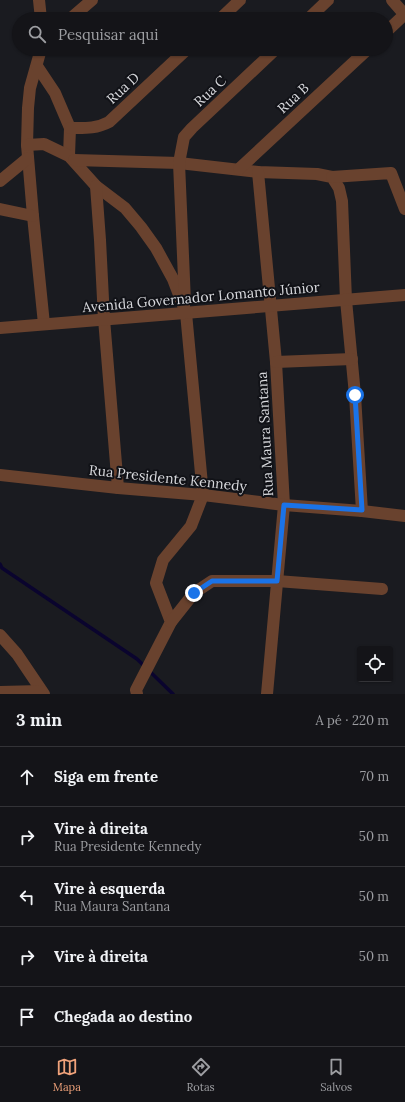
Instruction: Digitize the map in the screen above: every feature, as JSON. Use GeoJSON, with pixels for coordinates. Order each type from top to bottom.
{"type":"FeatureCollection","features":[{"type":"Feature","properties":{"kind":"street"},"geometry":{"type":"LineString","coordinates":[[39,0],[40,12]]}},
{"type":"Feature","properties":{"kind":"street"},"geometry":{"type":"LineString","coordinates":[[78,12],[92,0]]}},
{"type":"Feature","properties":{"kind":"street"},"geometry":{"type":"LineString","coordinates":[[227,12],[240,0]]}},
{"type":"Feature","properties":{"kind":"street"},"geometry":{"type":"LineString","coordinates":[[315,12],[328,0]]}},
{"type":"Feature","properties":{"kind":"street"},"geometry":{"type":"LineString","coordinates":[[392,0],[405,15],[393,26]]}},
{"type":"Feature","properties":{"kind":"street"},"geometry":{"type":"LineString","coordinates":[[39,56],[30,88],[27,145],[32,216],[44,324]]}},
{"type":"Feature","properties":{"kind":"street","name":"Rua D"},"geometry":{"type":"LineString","coordinates":[[70,128],[94,128],[109,122],[180,56]]}},
{"type":"Feature","properties":{"kind":"street","name":"Rua C"},"geometry":{"type":"LineString","coordinates":[[186,313],[179,163],[184,137],[269,56]]}},
{"type":"Feature","properties":{"kind":"street","name":"Rua B"},"geometry":{"type":"LineString","coordinates":[[239,169],[360,56]]}},
{"type":"Feature","properties":{"kind":"street"},"geometry":{"type":"LineString","coordinates":[[37,66],[55,93],[70,128],[71,158]]}},
{"type":"Feature","properties":{"kind":"street"},"geometry":{"type":"LineString","coordinates":[[27,145],[44,144],[71,158],[96,186],[124,208],[141,227],[156,248],[173,279],[186,313],[203,496],[191,526],[163,560],[156,583],[171,622]]}},
{"type":"Feature","properties":{"kind":"street"},"geometry":{"type":"LineString","coordinates":[[0,181],[28,158]]}},
{"type":"Feature","properties":{"kind":"street"},"geometry":{"type":"LineString","coordinates":[[71,158],[179,163],[258,172],[332,176],[391,173],[405,209]]}},
{"type":"Feature","properties":{"kind":"street","name":"Rua Maura Santana"},"geometry":{"type":"LineString","coordinates":[[258,172],[276,362],[284,505],[267,694]]}},
{"type":"Feature","properties":{"kind":"street"},"geometry":{"type":"LineString","coordinates":[[332,176],[339,188],[342,201],[346,300],[355,395],[362,510]]}},
{"type":"Feature","properties":{"kind":"street"},"geometry":{"type":"LineString","coordinates":[[96,186],[104,320],[118,488]]}},
{"type":"Feature","properties":{"kind":"street"},"geometry":{"type":"LineString","coordinates":[[0,209],[32,216]]}},
{"type":"Feature","properties":{"kind":"street","name":"Avenida Governador Lomanto Júnior"},"geometry":{"type":"LineString","coordinates":[[0,328],[405,296]]}},
{"type":"Feature","properties":{"kind":"street"},"geometry":{"type":"LineString","coordinates":[[276,362],[352,359]]}},
{"type":"Feature","properties":{"kind":"street","name":"Rua Presidente Kennedy"},"geometry":{"type":"LineString","coordinates":[[0,474],[118,488],[284,505],[362,510],[405,516]]}},
{"type":"Feature","properties":{"kind":"street"},"geometry":{"type":"LineString","coordinates":[[137,694],[136,690],[171,622],[194,593],[212,581],[277,581],[382,588]]}},
{"type":"Feature","properties":{"kind":"street"},"geometry":{"type":"LineString","coordinates":[[0,635],[17,654],[42,692]]}},
{"type":"Feature","properties":{"kind":"street"},"geometry":{"type":"LineString","coordinates":[[0,692],[42,692]]}},
{"type":"Feature","properties":{"kind":"waterway"},"geometry":{"type":"LineString","coordinates":[[0,564],[2,568],[137,659],[173,694]]}},
{"type":"Feature","properties":{"kind":"route"},"geometry":{"type":"LineString","coordinates":[[194,593],[212,581],[277,581],[284,505],[362,510],[355,395]]}}]}
